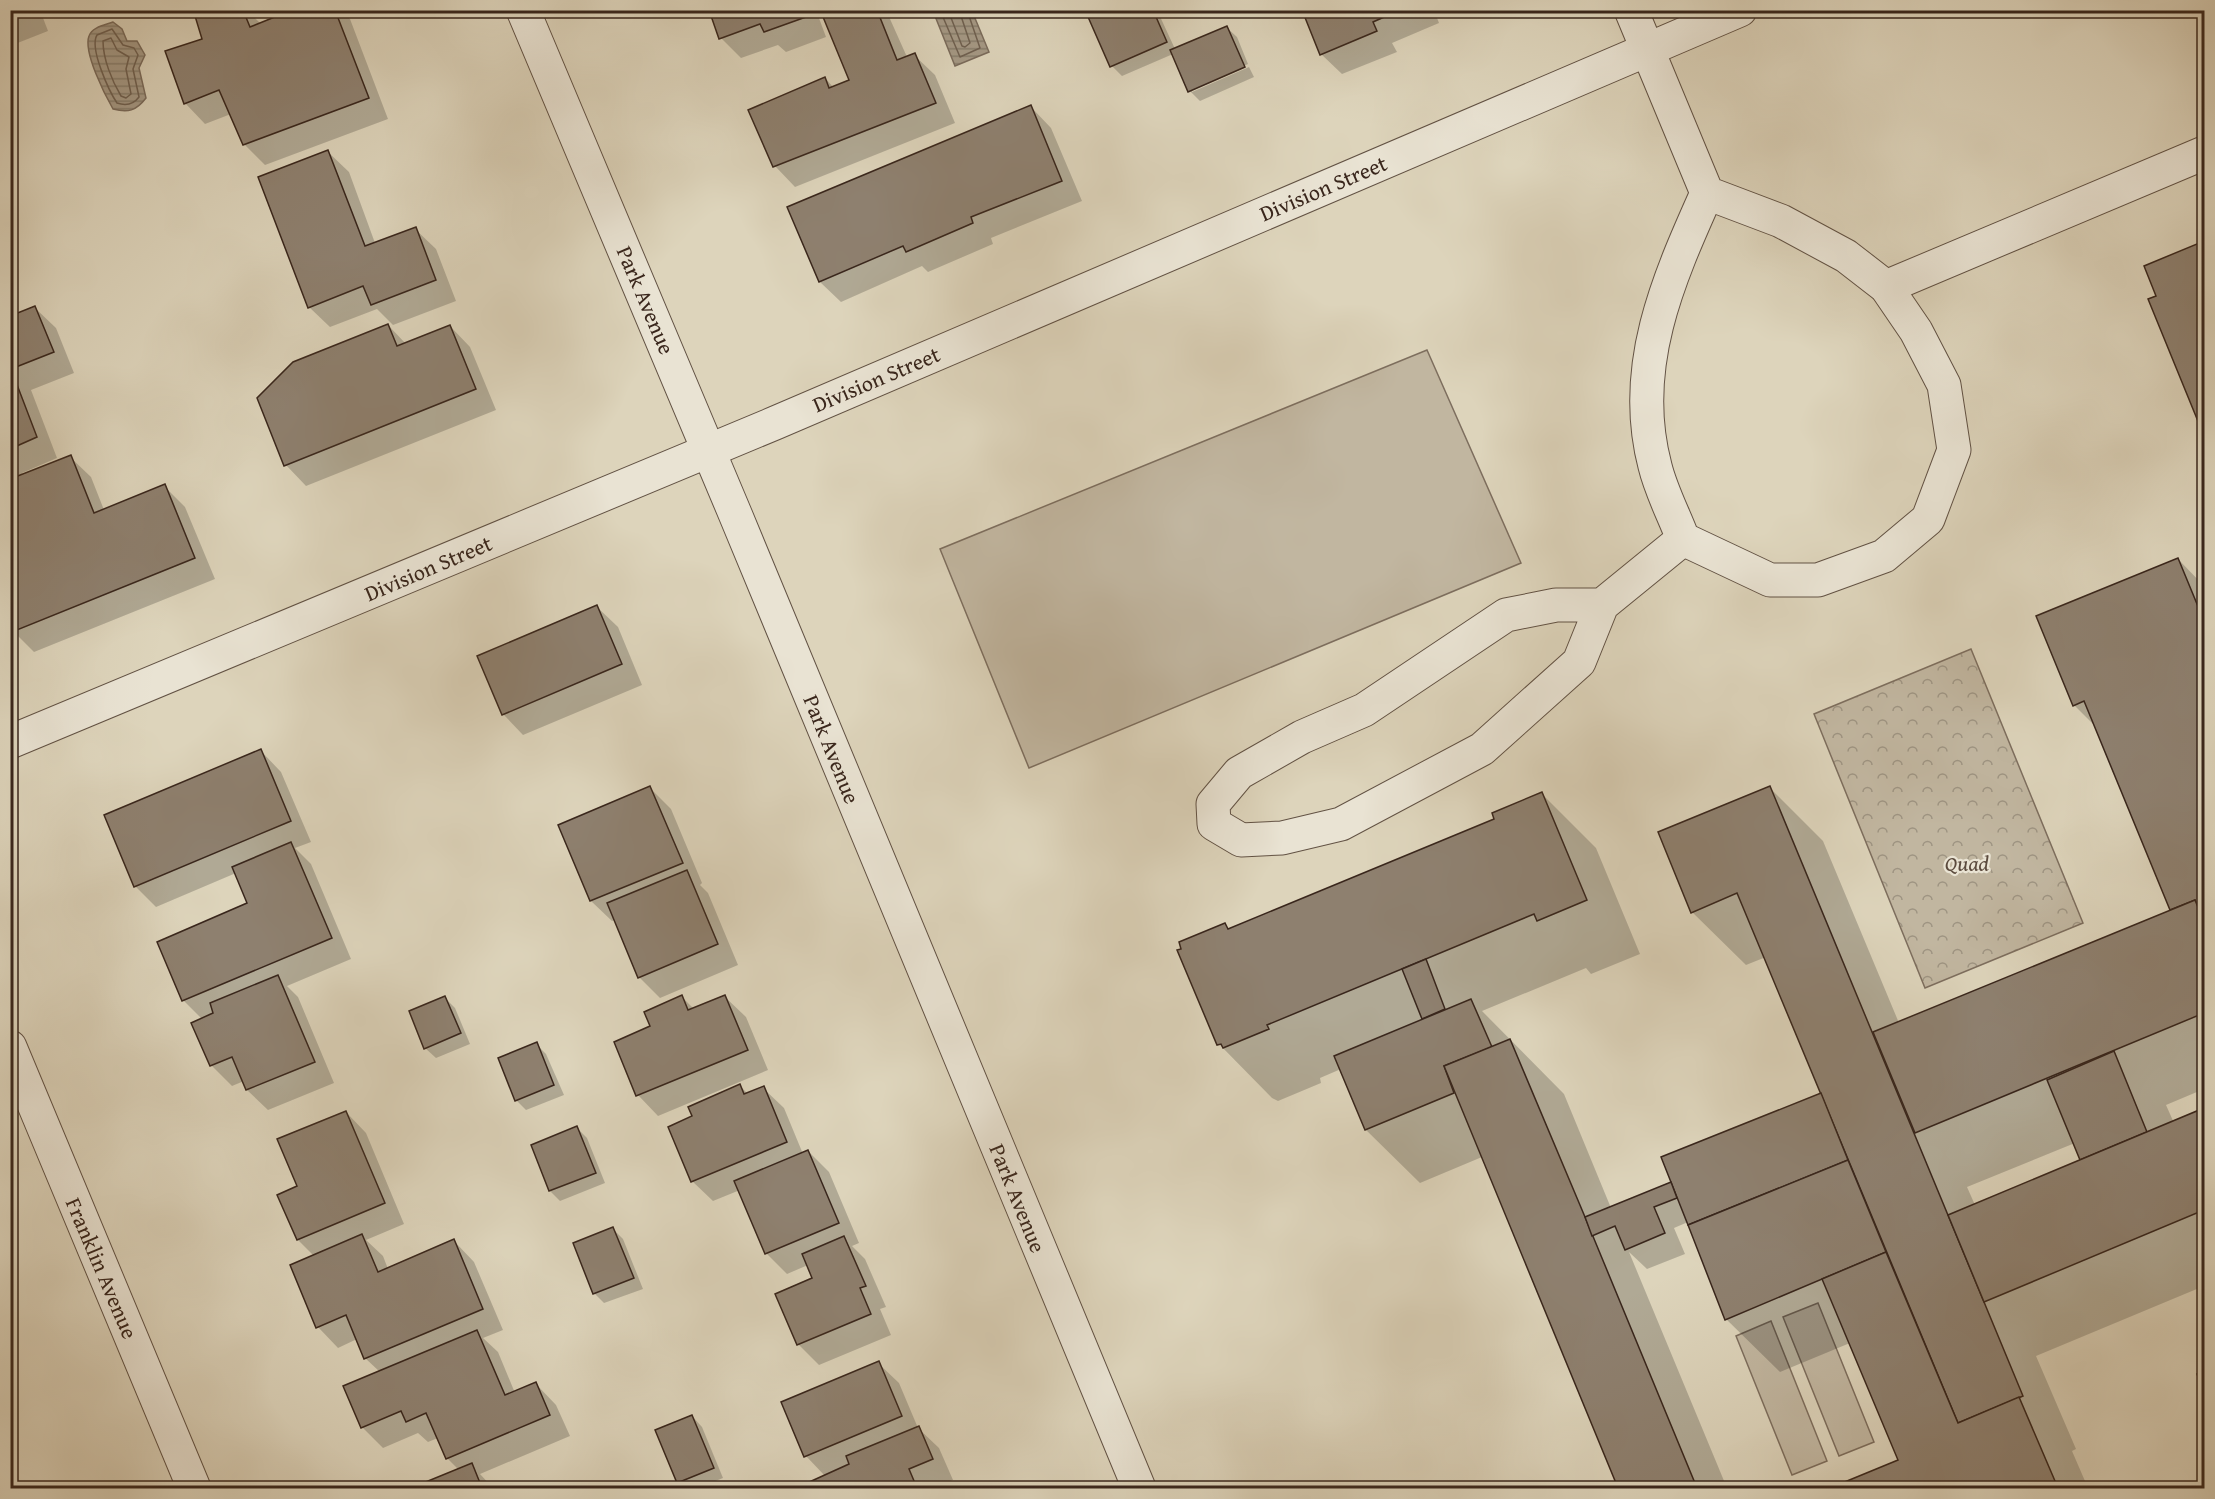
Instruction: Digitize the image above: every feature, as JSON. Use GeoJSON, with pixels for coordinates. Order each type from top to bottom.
{"type":"FeatureCollection","features":[{"type":"Feature","properties":{"kind":"street","name":"Park Avenue"},"geometry":{"type":"LineString","coordinates":[[523,10],[709,450],[1139,1488]]}},
{"type":"Feature","properties":{"kind":"street"},"geometry":{"type":"LineString","coordinates":[[1631,10],[1707,193],[1667,286],[1652,336],[1645,395],[1655,466],[1683,539],[1770,580],[1818,580],[1884,556],[1929,519],[1954,450],[1944,385],[1916,331],[1886,287],[1846,256],[1781,220],[1707,193]]}},
{"type":"Feature","properties":{"kind":"street","name":"Division Street"},"geometry":{"type":"LineString","coordinates":[[10,742],[709,450],[1740,10]]}},
{"type":"Feature","properties":{"kind":"street"},"geometry":{"type":"LineString","coordinates":[[1886,287],[2205,153]]}},
{"type":"Feature","properties":{"kind":"street"},"geometry":{"type":"LineString","coordinates":[[1602,605],[1556,605],[1506,615],[1364,710],[1302,738],[1239,773],[1213,804],[1214,824],[1241,840],[1282,838],[1341,824],[1482,749],[1579,662],[1602,605],[1683,539]]}},
{"type":"Feature","properties":{"kind":"street","name":"Franklin Avenue"},"geometry":{"type":"LineString","coordinates":[[10,1047],[194,1488]]}},
{"type":"Feature","properties":{"kind":"green space"},"geometry":{"type":"Polygon","coordinates":[[[1427,350],[1521,563],[1029,768],[940,549],[1427,350]]]}},
{"type":"Feature","properties":{"kind":"green space","name":"Quad"},"geometry":{"type":"Polygon","coordinates":[[[1971,649],[2083,923],[1925,988],[1814,714],[1971,649]]]}},
{"type":"Feature","properties":{"kind":"green space"},"geometry":{"type":"Polygon","coordinates":[[[1818,1303],[1874,1442],[1839,1456],[1783,1317],[1818,1303]]]}},
{"type":"Feature","properties":{"kind":"green space"},"geometry":{"type":"Polygon","coordinates":[[[1771,1321],[1827,1461],[1792,1475],[1736,1336],[1771,1321]]]}},
{"type":"Feature","properties":{"kind":"water"},"geometry":{"type":"Polygon","coordinates":[[[933,11],[972,11],[989,52],[955,66],[933,11]]]}},
{"type":"Feature","properties":{"kind":"water"},"geometry":{"type":"Polygon","coordinates":[[[113,22],[122,29],[127,41],[137,41],[145,55],[139,68],[146,98],[139,106],[127,111],[113,109],[89,52],[89,36],[93,30],[113,22]]]}},
{"type":"Feature","properties":{"kind":"building"},"geometry":{"type":"Polygon","coordinates":[[[10,10],[27,10],[10,17],[10,10]]]}},
{"type":"Feature","properties":{"kind":"building"},"geometry":{"type":"Polygon","coordinates":[[[210,10],[243,10],[250,27],[292,10],[335,10],[369,98],[243,145],[219,90],[184,104],[165,51],[202,39],[195,16],[210,10]]]}},
{"type":"Feature","properties":{"kind":"building"},"geometry":{"type":"Polygon","coordinates":[[[709,10],[804,10],[806,17],[764,32],[760,24],[719,39],[709,10]]]}},
{"type":"Feature","properties":{"kind":"building"},"geometry":{"type":"Polygon","coordinates":[[[824,10],[877,10],[897,60],[915,53],[936,103],[773,167],[748,110],[825,77],[829,88],[849,80],[821,12],[824,10]]]}},
{"type":"Feature","properties":{"kind":"building"},"geometry":{"type":"Polygon","coordinates":[[[1085,10],[1153,10],[1167,42],[1110,67],[1085,10]]]}},
{"type":"Feature","properties":{"kind":"building"},"geometry":{"type":"Polygon","coordinates":[[[1302,10],[1400,10],[1373,22],[1377,31],[1320,55],[1302,10]]]}},
{"type":"Feature","properties":{"kind":"building"},"geometry":{"type":"Polygon","coordinates":[[[1227,26],[1245,67],[1188,92],[1170,50],[1227,26]]]}},
{"type":"Feature","properties":{"kind":"building"},"geometry":{"type":"Polygon","coordinates":[[[1031,105],[1062,181],[971,217],[973,223],[906,252],[903,246],[819,282],[787,207],[1031,105]]]}},
{"type":"Feature","properties":{"kind":"building"},"geometry":{"type":"Polygon","coordinates":[[[328,150],[365,246],[416,227],[436,280],[371,305],[363,286],[308,308],[258,177],[328,150]]]}},
{"type":"Feature","properties":{"kind":"building"},"geometry":{"type":"Polygon","coordinates":[[[2204,241],[2204,436],[2148,299],[2156,296],[2144,266],[2204,241]]]}},
{"type":"Feature","properties":{"kind":"building"},"geometry":{"type":"Polygon","coordinates":[[[35,306],[54,352],[11,369],[37,437],[10,449],[10,316],[35,306]]]}},
{"type":"Feature","properties":{"kind":"building"},"geometry":{"type":"Polygon","coordinates":[[[388,324],[397,346],[450,325],[476,389],[284,466],[257,398],[293,362],[388,324]]]}},
{"type":"Feature","properties":{"kind":"building"},"geometry":{"type":"Polygon","coordinates":[[[71,455],[94,513],[165,484],[195,558],[12,632],[10,479],[71,455]]]}},
{"type":"Feature","properties":{"kind":"building"},"geometry":{"type":"Polygon","coordinates":[[[2178,558],[2204,621],[2204,922],[2195,900],[2170,910],[2084,701],[2073,706],[2036,616],[2178,558]]]}},
{"type":"Feature","properties":{"kind":"building"},"geometry":{"type":"Polygon","coordinates":[[[597,605],[622,664],[502,715],[477,656],[597,605]]]}},
{"type":"Feature","properties":{"kind":"building"},"geometry":{"type":"Polygon","coordinates":[[[261,749],[291,821],[134,887],[104,815],[261,749]]]}},
{"type":"Feature","properties":{"kind":"building"},"geometry":{"type":"Polygon","coordinates":[[[650,786],[683,863],[590,901],[558,825],[650,786]]]}},
{"type":"Feature","properties":{"kind":"building"},"geometry":{"type":"Polygon","coordinates":[[[1770,786],[2023,1396],[1958,1423],[1737,893],[1691,913],[1658,832],[1770,786]]]}},
{"type":"Feature","properties":{"kind":"building"},"geometry":{"type":"Polygon","coordinates":[[[1542,792],[1587,900],[1537,921],[1534,914],[1267,1025],[1269,1029],[1223,1048],[1221,1044],[1217,1045],[1177,950],[1181,949],[1179,942],[1225,923],[1228,929],[1494,819],[1492,813],[1542,792]]]}},
{"type":"Feature","properties":{"kind":"building"},"geometry":{"type":"Polygon","coordinates":[[[291,842],[332,938],[182,1001],[157,942],[247,903],[232,867],[291,842]]]}},
{"type":"Feature","properties":{"kind":"building"},"geometry":{"type":"Polygon","coordinates":[[[687,870],[718,944],[638,978],[607,903],[687,870]]]}},
{"type":"Feature","properties":{"kind":"building"},"geometry":{"type":"Polygon","coordinates":[[[2195,900],[2204,922],[2204,1013],[1915,1133],[1873,1032],[2195,900]]]}},
{"type":"Feature","properties":{"kind":"building"},"geometry":{"type":"Polygon","coordinates":[[[1426,959],[1445,1009],[1422,1019],[1402,969],[1426,959]]]}},
{"type":"Feature","properties":{"kind":"building"},"geometry":{"type":"Polygon","coordinates":[[[278,975],[315,1062],[246,1090],[232,1057],[210,1066],[191,1023],[213,1013],[210,1003],[278,975]]]}},
{"type":"Feature","properties":{"kind":"building"},"geometry":{"type":"Polygon","coordinates":[[[682,995],[688,1010],[725,995],[748,1050],[636,1096],[614,1042],[650,1026],[644,1012],[682,995]]]}},
{"type":"Feature","properties":{"kind":"building"},"geometry":{"type":"Polygon","coordinates":[[[445,996],[461,1033],[424,1049],[409,1011],[445,996]]]}},
{"type":"Feature","properties":{"kind":"building"},"geometry":{"type":"Polygon","coordinates":[[[1471,999],[1492,1047],[1444,1066],[1454,1093],[1365,1130],[1334,1056],[1471,999]]]}},
{"type":"Feature","properties":{"kind":"building"},"geometry":{"type":"Polygon","coordinates":[[[1510,1039],[1697,1488],[1618,1488],[1444,1066],[1510,1039]]]}},
{"type":"Feature","properties":{"kind":"building"},"geometry":{"type":"Polygon","coordinates":[[[537,1042],[554,1085],[515,1101],[498,1058],[537,1042]]]}},
{"type":"Feature","properties":{"kind":"building"},"geometry":{"type":"Polygon","coordinates":[[[2114,1051],[2147,1132],[2080,1160],[2047,1080],[2114,1051]]]}},
{"type":"Feature","properties":{"kind":"building"},"geometry":{"type":"Polygon","coordinates":[[[740,1084],[744,1094],[764,1086],[787,1142],[691,1182],[668,1127],[692,1116],[688,1107],[740,1084]]]}},
{"type":"Feature","properties":{"kind":"building"},"geometry":{"type":"Polygon","coordinates":[[[1821,1093],[1848,1160],[1688,1225],[1661,1157],[1821,1093]]]}},
{"type":"Feature","properties":{"kind":"building"},"geometry":{"type":"Polygon","coordinates":[[[2204,1108],[2204,1210],[1984,1302],[1948,1215],[2204,1108]]]}},
{"type":"Feature","properties":{"kind":"building"},"geometry":{"type":"Polygon","coordinates":[[[346,1111],[385,1203],[297,1240],[277,1195],[297,1186],[277,1139],[346,1111]]]}},
{"type":"Feature","properties":{"kind":"building"},"geometry":{"type":"Polygon","coordinates":[[[577,1126],[596,1173],[549,1191],[531,1145],[577,1126]]]}},
{"type":"Feature","properties":{"kind":"building"},"geometry":{"type":"Polygon","coordinates":[[[808,1150],[839,1223],[765,1254],[734,1181],[808,1150]]]}},
{"type":"Feature","properties":{"kind":"building"},"geometry":{"type":"Polygon","coordinates":[[[1848,1160],[1886,1252],[1725,1320],[1688,1225],[1848,1160]]]}},
{"type":"Feature","properties":{"kind":"building"},"geometry":{"type":"Polygon","coordinates":[[[1671,1182],[1677,1198],[1654,1207],[1665,1233],[1625,1250],[1615,1226],[1592,1236],[1585,1217],[1671,1182]]]}},
{"type":"Feature","properties":{"kind":"building"},"geometry":{"type":"Polygon","coordinates":[[[613,1227],[634,1278],[593,1294],[573,1243],[613,1227]]]}},
{"type":"Feature","properties":{"kind":"building"},"geometry":{"type":"Polygon","coordinates":[[[362,1234],[378,1272],[454,1239],[483,1309],[364,1359],[346,1315],[316,1328],[290,1265],[362,1234]]]}},
{"type":"Feature","properties":{"kind":"building"},"geometry":{"type":"Polygon","coordinates":[[[844,1236],[866,1286],[860,1288],[871,1314],[797,1345],[775,1294],[812,1278],[802,1254],[844,1236]]]}},
{"type":"Feature","properties":{"kind":"building"},"geometry":{"type":"Polygon","coordinates":[[[1886,1252],[1958,1423],[2019,1397],[2058,1488],[1830,1488],[1898,1460],[1822,1279],[1886,1252]]]}},
{"type":"Feature","properties":{"kind":"building"},"geometry":{"type":"Polygon","coordinates":[[[477,1330],[505,1395],[536,1382],[550,1415],[446,1459],[426,1413],[406,1422],[401,1411],[361,1428],[343,1386],[477,1330]]]}},
{"type":"Feature","properties":{"kind":"building"},"geometry":{"type":"Polygon","coordinates":[[[879,1361],[902,1416],[804,1457],[781,1402],[879,1361]]]}},
{"type":"Feature","properties":{"kind":"building"},"geometry":{"type":"Polygon","coordinates":[[[2204,1371],[2204,1394],[2197,1374],[2204,1371]]]}},
{"type":"Feature","properties":{"kind":"building"},"geometry":{"type":"Polygon","coordinates":[[[692,1415],[714,1468],[677,1483],[655,1430],[692,1415]]]}},
{"type":"Feature","properties":{"kind":"building"},"geometry":{"type":"Polygon","coordinates":[[[919,1426],[933,1459],[909,1469],[917,1488],[796,1488],[849,1464],[846,1456],[919,1426]]]}},
{"type":"Feature","properties":{"kind":"building"},"geometry":{"type":"Polygon","coordinates":[[[472,1463],[482,1488],[411,1488],[472,1463]]]}},
{"type":"Feature","properties":{"kind":"building"},"geometry":{"type":"Polygon","coordinates":[[[2204,1483],[2204,1488],[2191,1488],[2204,1483]]]}}]}
